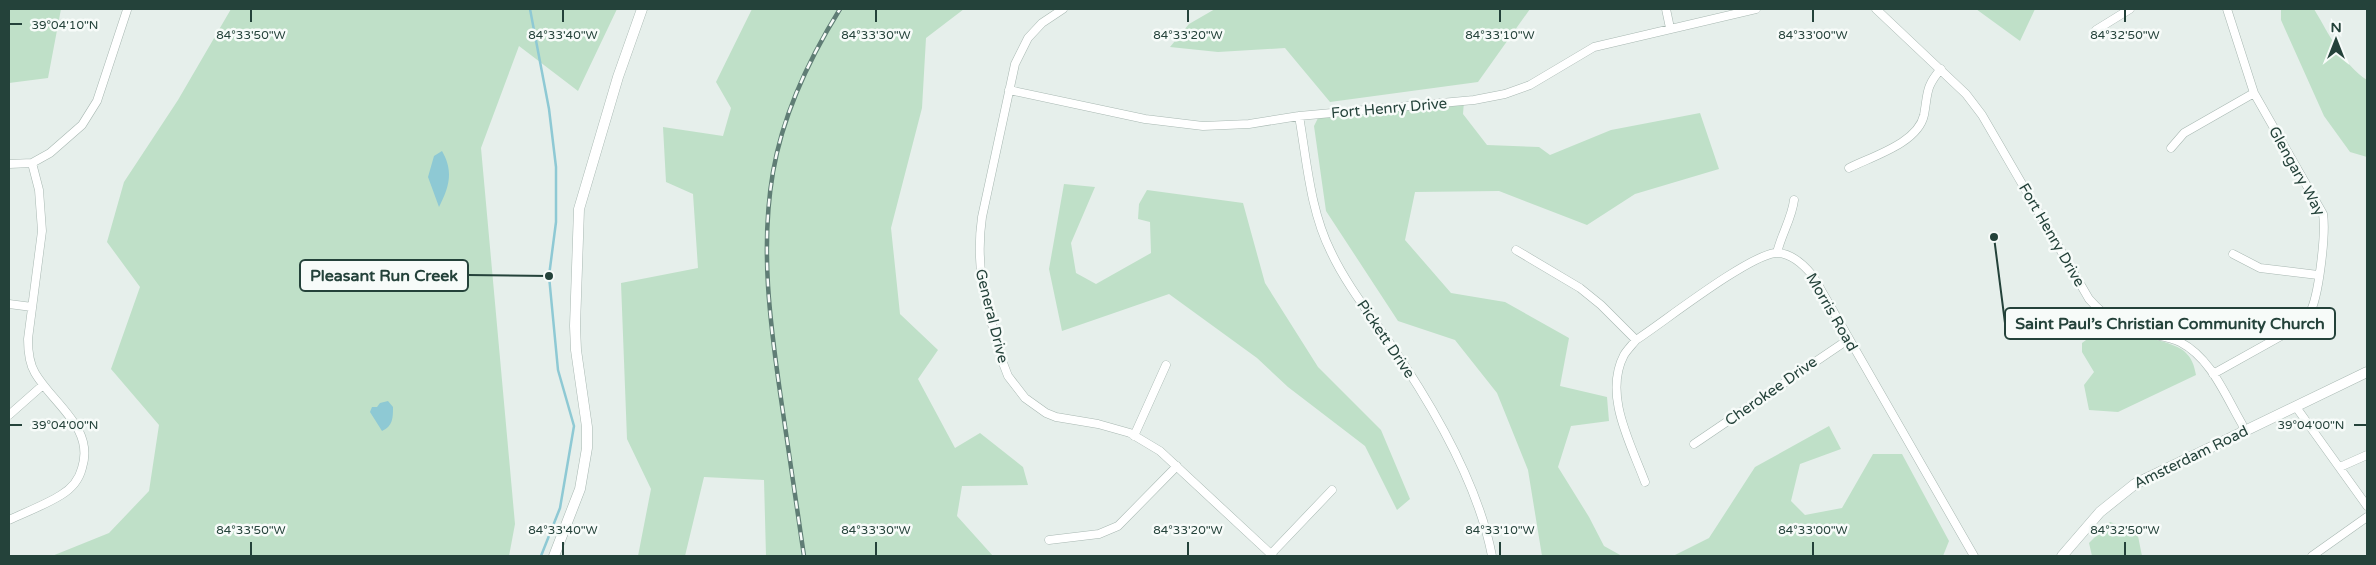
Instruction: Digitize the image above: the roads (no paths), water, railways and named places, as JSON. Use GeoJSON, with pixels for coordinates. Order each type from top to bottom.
{"type":"FeatureCollection","features":[{"type":"Feature","properties":{"kind":"street"},"geometry":{"type":"LineString","coordinates":[[554,556],[580,490],[587,448],[587,428],[576,350],[575,326],[579,209],[618,77],[642,9]]}},
{"type":"Feature","properties":{"kind":"street","name":"General Drive"},"geometry":{"type":"LineString","coordinates":[[1063,9],[1042,23],[1028,38],[1015,64],[979,238],[979,270],[1003,363],[1008,376],[1025,398],[1046,413],[1056,417],[1098,424],[1134,436],[1160,451],[1272,555]]}},
{"type":"Feature","properties":{"kind":"street"},"geometry":{"type":"LineString","coordinates":[[1666,9],[1670,28]]}},
{"type":"Feature","properties":{"kind":"street","name":"Fort Henry Drive"},"geometry":{"type":"LineString","coordinates":[[1009,90],[1178,125],[1226,126],[1299,116],[1474,100],[1498,96],[1530,85],[1594,47],[1756,9]]}},
{"type":"Feature","properties":{"kind":"street","name":"Fort Henry Drive"},"geometry":{"type":"LineString","coordinates":[[1876,9],[1966,94],[1982,116],[2089,299],[2116,324],[2179,341],[2199,355],[2213,374],[2242,424],[2244,431]]}},
{"type":"Feature","properties":{"kind":"street"},"geometry":{"type":"LineString","coordinates":[[2096,30],[2130,9]]}},
{"type":"Feature","properties":{"kind":"street","name":"Glengary Way"},"geometry":{"type":"LineString","coordinates":[[2213,374],[2299,326],[2310,314],[2325,228],[2323,214],[2254,93],[2227,9]]}},
{"type":"Feature","properties":{"kind":"street"},"geometry":{"type":"LineString","coordinates":[[9,164],[32,163],[50,153],[82,125],[90,115],[104,84],[126,10]]}},
{"type":"Feature","properties":{"kind":"street"},"geometry":{"type":"LineString","coordinates":[[1849,168],[1905,141],[1917,131],[1924,115],[1928,86],[1941,69]]}},
{"type":"Feature","properties":{"kind":"street"},"geometry":{"type":"LineString","coordinates":[[2171,148],[2184,133],[2254,93]]}},
{"type":"Feature","properties":{"kind":"street","name":"Pickett Drive"},"geometry":{"type":"LineString","coordinates":[[1299,116],[1313,202],[1331,253],[1416,384],[1451,447],[1472,488],[1485,524],[1492,556]]}},
{"type":"Feature","properties":{"kind":"street"},"geometry":{"type":"LineString","coordinates":[[9,520],[61,495],[72,487],[80,475],[85,460],[85,445],[80,431],[43,385],[34,371],[28,352],[42,231],[42,209],[32,163]]}},
{"type":"Feature","properties":{"kind":"street"},"geometry":{"type":"LineString","coordinates":[[1645,482],[1619,410],[1617,396],[1620,367],[1624,354],[1636,340],[1734,273],[1762,257],[1777,253],[1780,238],[1793,212],[1794,200]]}},
{"type":"Feature","properties":{"kind":"street"},"geometry":{"type":"LineString","coordinates":[[1516,250],[1580,288],[1601,305],[1636,340]]}},
{"type":"Feature","properties":{"kind":"street","name":"Morris Road"},"geometry":{"type":"LineString","coordinates":[[1777,253],[1786,254],[1804,264],[1974,556]]}},
{"type":"Feature","properties":{"kind":"street"},"geometry":{"type":"LineString","coordinates":[[2232,254],[2260,268],[2318,275]]}},
{"type":"Feature","properties":{"kind":"street"},"geometry":{"type":"LineString","coordinates":[[9,304],[32,307]]}},
{"type":"Feature","properties":{"kind":"street","name":"Cherokee Drive"},"geometry":{"type":"LineString","coordinates":[[1694,444],[1849,339]]}},
{"type":"Feature","properties":{"kind":"street"},"geometry":{"type":"LineString","coordinates":[[1134,436],[1166,366]]}},
{"type":"Feature","properties":{"kind":"street","name":"Amsterdam Road"},"geometry":{"type":"LineString","coordinates":[[2062,556],[2100,512],[2122,493],[2148,477],[2367,372]]}},
{"type":"Feature","properties":{"kind":"street"},"geometry":{"type":"LineString","coordinates":[[9,415],[43,385]]}},
{"type":"Feature","properties":{"kind":"street"},"geometry":{"type":"LineString","coordinates":[[2296,407],[2367,506]]}},
{"type":"Feature","properties":{"kind":"street"},"geometry":{"type":"LineString","coordinates":[[2340,467],[2367,455]]}},
{"type":"Feature","properties":{"kind":"street"},"geometry":{"type":"LineString","coordinates":[[1049,540],[1099,534],[1118,526],[1177,466]]}},
{"type":"Feature","properties":{"kind":"street"},"geometry":{"type":"LineString","coordinates":[[1272,555],[1332,490]]}},
{"type":"Feature","properties":{"kind":"street"},"geometry":{"type":"LineString","coordinates":[[2312,556],[2367,517]]}},
{"type":"Feature","properties":{"kind":"water"},"geometry":{"type":"Polygon","coordinates":[[[442,151],[448,166],[449,179],[439,207],[428,177],[434,156],[442,151]]]}},
{"type":"Feature","properties":{"kind":"water"},"geometry":{"type":"Polygon","coordinates":[[[388,401],[393,407],[392,418],[388,427],[382,431],[370,412],[372,407],[377,407],[380,403],[388,401]]]}},
{"type":"Feature","properties":{"kind":"waterway"},"geometry":{"type":"LineString","coordinates":[[530,9],[549,109],[556,167],[556,222],[549,276],[558,370],[574,426],[560,508],[541,556]]}},
{"type":"Feature","properties":{"kind":"railway"},"geometry":{"type":"LineString","coordinates":[[804,556],[773,342],[768,286],[767,229],[773,172],[783,129],[808,67],[840,9]]}},
{"type":"Feature","properties":{"kind":"place","name":"Saint Paul’s Christian Community Church"},"geometry":{"type":"Point","coordinates":[1994,237]}},
{"type":"Feature","properties":{"kind":"place","name":"Pleasant Run Creek"},"geometry":{"type":"Point","coordinates":[549,276]}}]}
